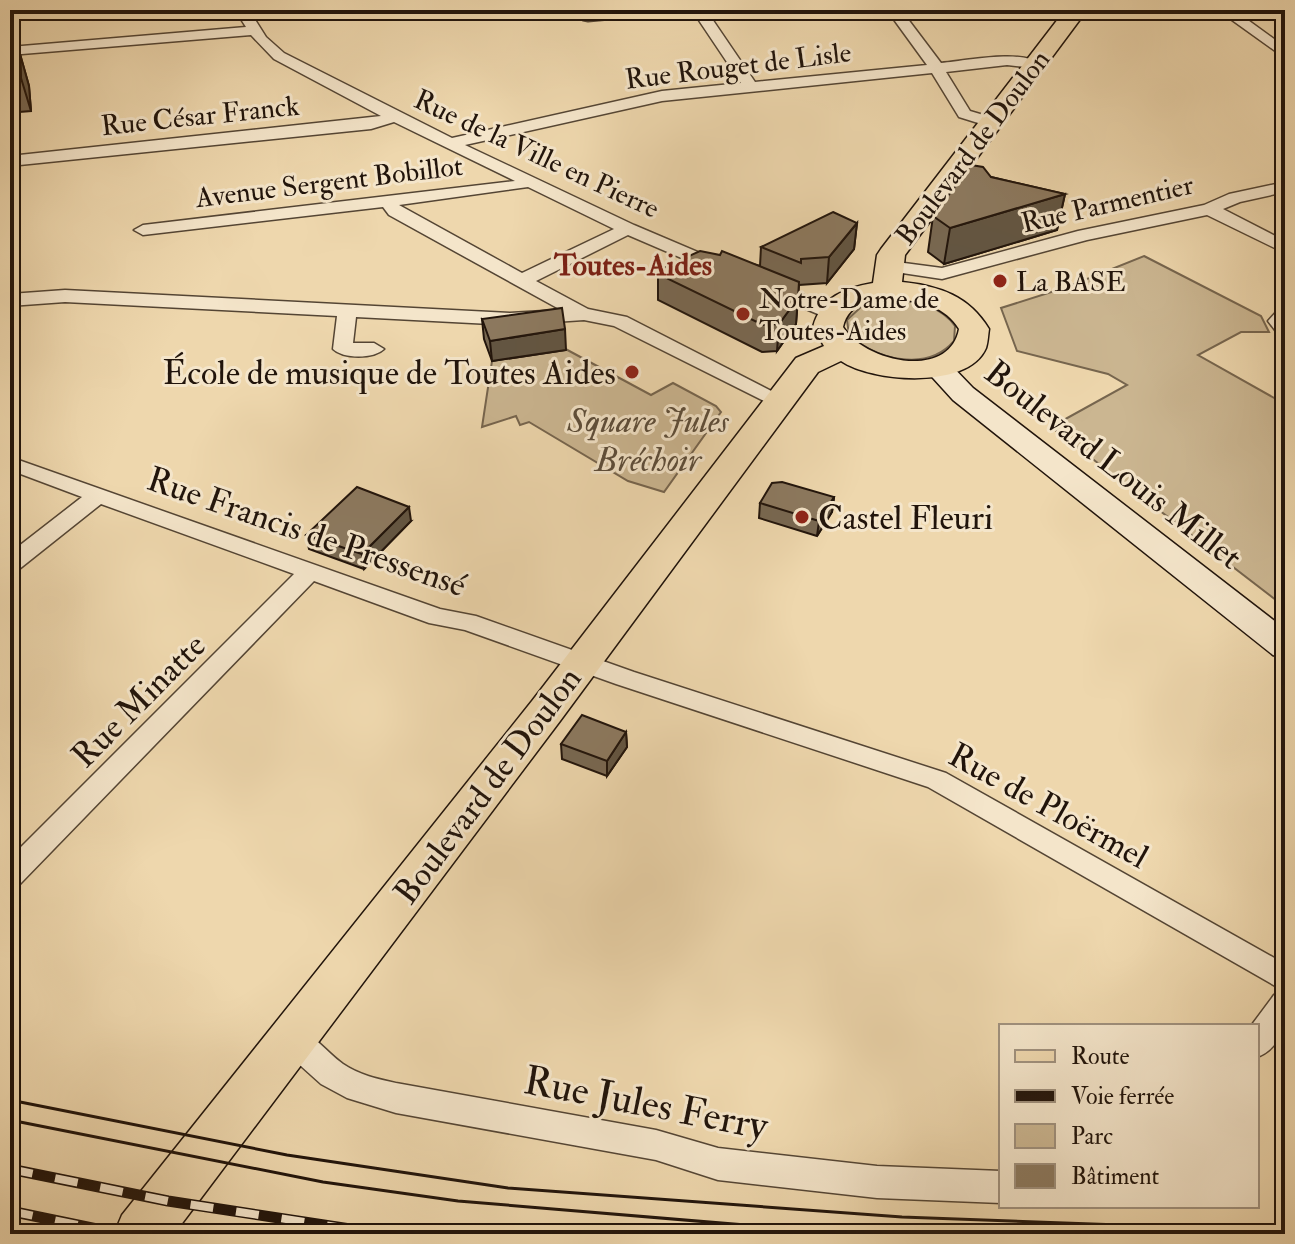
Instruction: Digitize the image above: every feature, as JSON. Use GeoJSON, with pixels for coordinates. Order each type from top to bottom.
{"type":"FeatureCollection","features":[{"type":"Feature","properties":{"kind":"main road","name":"Boulevard de Doulon"},"geometry":{"type":"LineString","coordinates":[[888,278],[891,255],[1076,10]]}},
{"type":"Feature","properties":{"kind":"main road"},"geometry":{"type":"LineString","coordinates":[[888,278],[933,284],[974,329],[970,349],[957,360],[937,367],[912,370],[885,367],[861,360],[842,349],[830,335],[828,327],[832,313],[849,299],[888,278]]}},
{"type":"Feature","properties":{"kind":"main road","name":"Boulevard de Doulon"},"geometry":{"type":"LineString","coordinates":[[141,1234],[807,365],[842,349]]}},
{"type":"Feature","properties":{"kind":"street","name":"Rue de la Ville en Pierre"},"geometry":{"type":"LineString","coordinates":[[242,10],[254,31],[279,56],[395,117],[628,229],[832,313]]}},
{"type":"Feature","properties":{"kind":"street"},"geometry":{"type":"LineString","coordinates":[[584,10],[588,17],[664,10]]}},
{"type":"Feature","properties":{"kind":"street"},"geometry":{"type":"LineString","coordinates":[[699,10],[751,87]]}},
{"type":"Feature","properties":{"kind":"street"},"geometry":{"type":"LineString","coordinates":[[894,10],[907,23],[964,114],[991,122]]}},
{"type":"Feature","properties":{"kind":"street"},"geometry":{"type":"LineString","coordinates":[[1225,10],[1285,54]]}},
{"type":"Feature","properties":{"kind":"street"},"geometry":{"type":"LineString","coordinates":[[10,51],[254,31]]}},
{"type":"Feature","properties":{"kind":"street","name":"Rue Rouget de Lisle"},"geometry":{"type":"LineString","coordinates":[[451,143],[662,96],[1007,61],[1034,64]]}},
{"type":"Feature","properties":{"kind":"street","name":"Rue César Franck"},"geometry":{"type":"LineString","coordinates":[[10,161],[371,124],[395,117]]}},
{"type":"Feature","properties":{"kind":"street","name":"Avenue Sergent Bobillot"},"geometry":{"type":"LineString","coordinates":[[143,230],[521,185]]}},
{"type":"Feature","properties":{"kind":"street","name":"Rue Parmentier"},"geometry":{"type":"LineString","coordinates":[[933,284],[1084,235],[1209,209],[1235,198],[1285,187]]}},
{"type":"Feature","properties":{"kind":"street"},"geometry":{"type":"LineString","coordinates":[[387,201],[395,211],[584,314],[633,325],[778,402]]}},
{"type":"Feature","properties":{"kind":"street"},"geometry":{"type":"LineString","coordinates":[[1209,209],[1285,248]]}},
{"type":"Feature","properties":{"kind":"street"},"geometry":{"type":"LineString","coordinates":[[521,281],[628,229]]}},
{"type":"Feature","properties":{"kind":"street"},"geometry":{"type":"LineString","coordinates":[[10,300],[55,295],[510,319],[584,314]]}},
{"type":"Feature","properties":{"kind":"street"},"geometry":{"type":"LineString","coordinates":[[347,310],[343,349],[374,349]]}},
{"type":"Feature","properties":{"kind":"street"},"geometry":{"type":"LineString","coordinates":[[1285,314],[1277,321],[1285,330]]}},
{"type":"Feature","properties":{"kind":"street","name":"Boulevard Louis Millet"},"geometry":{"type":"LineString","coordinates":[[937,367],[963,394],[1285,647]]}},
{"type":"Feature","properties":{"kind":"street","name":"Rue Francis de Pressensé"},"geometry":{"type":"LineString","coordinates":[[10,463],[437,617],[468,622],[582,662]]}},
{"type":"Feature","properties":{"kind":"street"},"geometry":{"type":"LineString","coordinates":[[10,565],[98,495]]}},
{"type":"Feature","properties":{"kind":"street","name":"Rue Minatte"},"geometry":{"type":"LineString","coordinates":[[10,876],[219,667],[311,570]]}},
{"type":"Feature","properties":{"kind":"street","name":"Rue de Ploërmel"},"geometry":{"type":"LineString","coordinates":[[582,662],[937,780],[1285,979]]}},
{"type":"Feature","properties":{"kind":"street"},"geometry":{"type":"LineString","coordinates":[[1259,1040],[1285,1004]]}},
{"type":"Feature","properties":{"kind":"street","name":"Rue Jules Ferry"},"geometry":{"type":"LineString","coordinates":[[293,1039],[332,1074],[358,1088],[396,1098],[656,1145],[718,1164],[877,1182],[999,1187]]}},
{"type":"Feature","properties":{"kind":"green space"},"geometry":{"type":"Polygon","coordinates":[[[1144,256],[1261,316],[1269,332],[1241,332],[1198,355],[1276,399],[1285,395],[1285,607],[1051,427],[1127,385],[1108,374],[1017,351],[1001,308],[1067,287],[1144,256]]]}},
{"type":"Feature","properties":{"kind":"green space"},"geometry":{"type":"Polygon","coordinates":[[[887,300],[916,302],[942,313],[955,326],[954,341],[930,357],[901,359],[873,351],[849,335],[847,320],[861,307],[887,300]]]}},
{"type":"Feature","properties":{"kind":"green space","name":"Square Jules Bréchoir"},"geometry":{"type":"Polygon","coordinates":[[[560,346],[651,395],[673,383],[716,406],[721,412],[664,492],[628,481],[529,422],[520,425],[516,416],[482,427],[492,361],[560,346]]]}},
{"type":"Feature","properties":{"kind":"building"},"geometry":{"type":"Polygon","coordinates":[[[20,54],[21,78],[10,78],[10,55],[20,54]]]}},
{"type":"Feature","properties":{"kind":"building"},"geometry":{"type":"Polygon","coordinates":[[[971,165],[983,167],[991,177],[1065,194],[950,228],[933,216],[971,165]]]}},
{"type":"Feature","properties":{"kind":"building"},"geometry":{"type":"Polygon","coordinates":[[[833,212],[857,223],[829,257],[801,259],[801,263],[761,247],[833,212]]]}},
{"type":"Feature","properties":{"kind":"building"},"geometry":{"type":"Polygon","coordinates":[[[700,251],[720,255],[722,251],[799,282],[798,298],[779,324],[763,325],[658,274],[665,270],[663,268],[700,251]]]}},
{"type":"Feature","properties":{"kind":"building"},"geometry":{"type":"Polygon","coordinates":[[[562,308],[565,329],[490,341],[482,319],[562,308]]]}},
{"type":"Feature","properties":{"kind":"building"},"geometry":{"type":"Polygon","coordinates":[[[782,482],[834,497],[819,521],[760,503],[772,483],[782,482]]]}},
{"type":"Feature","properties":{"kind":"building"},"geometry":{"type":"Polygon","coordinates":[[[357,487],[409,507],[362,554],[306,535],[357,487]]]}},
{"type":"Feature","properties":{"kind":"building"},"geometry":{"type":"Polygon","coordinates":[[[582,715],[626,732],[607,761],[561,744],[582,715]]]}},
{"type":"Feature","properties":{"kind":"tram line"},"geometry":{"type":"LineString","coordinates":[[10,1100],[287,1155],[508,1188],[902,1217],[1285,1231]]}},
{"type":"Feature","properties":{"kind":"tram line"},"geometry":{"type":"LineString","coordinates":[[10,1120],[323,1182],[458,1201],[852,1234]]}},
{"type":"Feature","properties":{"kind":"railway"},"geometry":{"type":"LineString","coordinates":[[10,1169],[168,1201],[383,1234]]}},
{"type":"Feature","properties":{"kind":"railway"},"geometry":{"type":"LineString","coordinates":[[10,1211],[121,1234]]}},
{"type":"Feature","properties":{"kind":"place","name":"La BASE"},"geometry":{"type":"Point","coordinates":[1000,281]}},
{"type":"Feature","properties":{"kind":"place","name":"Notre-Dame de Toutes-Aides"},"geometry":{"type":"Point","coordinates":[743,314]}},
{"type":"Feature","properties":{"kind":"place","name":"École de musique de Toutes Aides"},"geometry":{"type":"Point","coordinates":[632,372]}},
{"type":"Feature","properties":{"kind":"place","name":"Castel Fleuri"},"geometry":{"type":"Point","coordinates":[802,517]}},
{"type":"Feature","properties":{"kind":"district","name":"Toutes-Aides"},"geometry":{"type":"Point","coordinates":[633,265]}}]}
